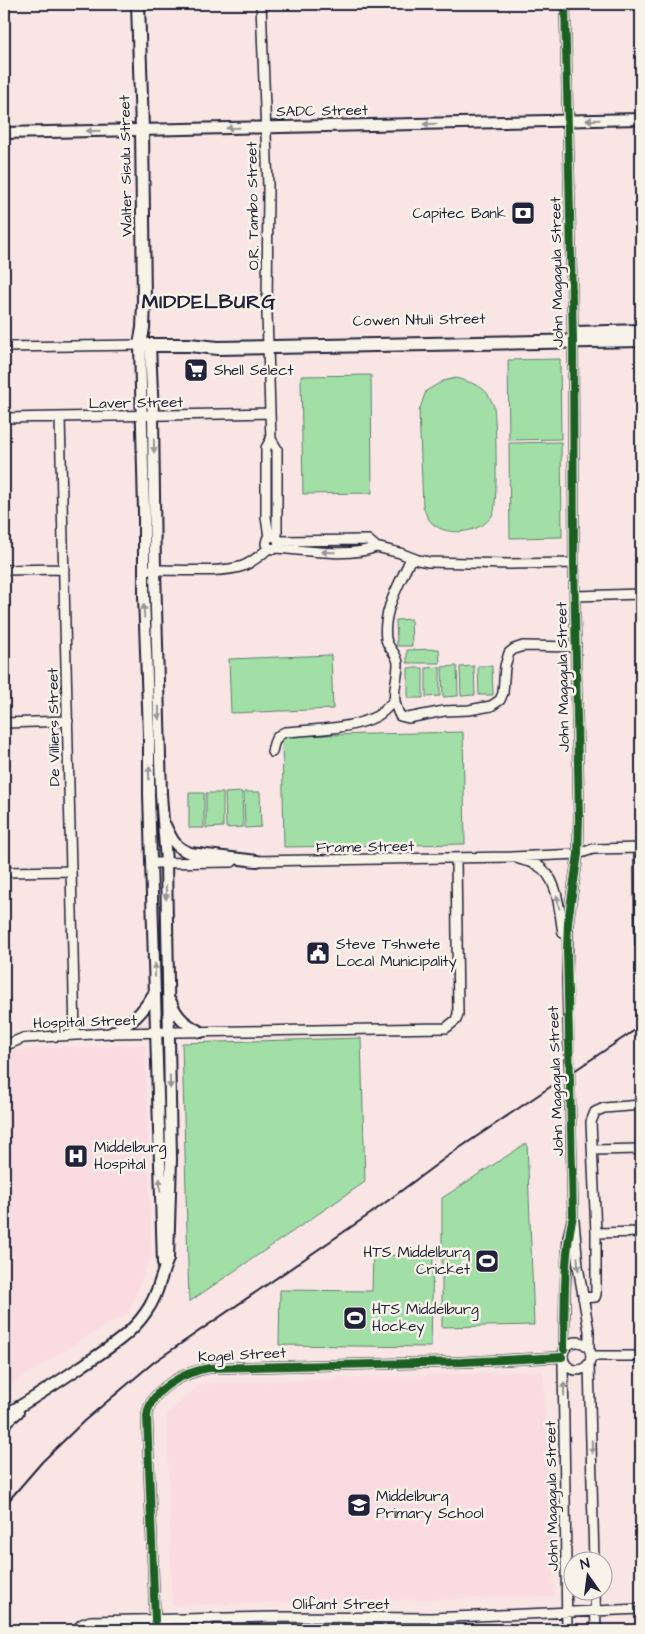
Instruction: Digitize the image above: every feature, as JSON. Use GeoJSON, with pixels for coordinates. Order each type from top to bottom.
{"type":"FeatureCollection","features":[{"type":"Feature","properties":{"kind":"highway","name":"Walter Sisulu Street"},"geometry":{"type":"LineString","coordinates":[[138,4],[142,129],[143,328],[145,345]]}},
{"type":"Feature","properties":{"kind":"highway","name":"Cowen Ntuli Street"},"geometry":{"type":"LineString","coordinates":[[572,337],[641,331]]}},
{"type":"Feature","properties":{"kind":"highway","name":"Cowen Ntuli Street"},"geometry":{"type":"LineString","coordinates":[[145,345],[199,345],[219,341],[268,343],[572,337],[641,340]]}},
{"type":"Feature","properties":{"kind":"main road","name":"SADC Street"},"geometry":{"type":"LineString","coordinates":[[4,133],[641,119]]}},
{"type":"Feature","properties":{"kind":"main road"},"geometry":{"type":"LineString","coordinates":[[145,345],[153,416],[149,570]]}},
{"type":"Feature","properties":{"kind":"main road"},"geometry":{"type":"LineString","coordinates":[[4,1415],[30,1401],[128,1334],[148,1310],[159,1287],[168,1259],[171,1159],[166,862],[153,689],[142,416],[145,345]]}},
{"type":"Feature","properties":{"kind":"main road"},"geometry":{"type":"LineString","coordinates":[[153,689],[149,794],[162,1260],[164,1269]]}},
{"type":"Feature","properties":{"kind":"main road"},"geometry":{"type":"LineString","coordinates":[[149,794],[161,794]]}},
{"type":"Feature","properties":{"kind":"main road"},"geometry":{"type":"LineString","coordinates":[[162,820],[174,843],[182,850],[190,853],[257,861]]}},
{"type":"Feature","properties":{"kind":"main road"},"geometry":{"type":"LineString","coordinates":[[111,1033],[132,1022],[144,1009],[155,991]]}},
{"type":"Feature","properties":{"kind":"main road"},"geometry":{"type":"LineString","coordinates":[[168,994],[179,1017],[190,1027],[201,1032]]}},
{"type":"Feature","properties":{"kind":"main road"},"geometry":{"type":"LineString","coordinates":[[4,1424],[30,1401]]}},
{"type":"Feature","properties":{"kind":"street","name":"O.R. Tambo Street"},"geometry":{"type":"LineString","coordinates":[[261,4],[268,203],[270,413],[271,439],[277,449],[278,496],[274,542]]}},
{"type":"Feature","properties":{"kind":"street","name":"John Magagula Street"},"geometry":{"type":"LineString","coordinates":[[565,4],[580,818],[578,854],[568,922],[567,950],[574,1216],[568,1246],[563,1356],[567,1630]]}},
{"type":"Feature","properties":{"kind":"street","name":"Cowen Ntuli Street"},"geometry":{"type":"LineString","coordinates":[[4,347],[145,345]]}},
{"type":"Feature","properties":{"kind":"street","name":"Laver Street"},"geometry":{"type":"LineString","coordinates":[[4,418],[270,413]]}},
{"type":"Feature","properties":{"kind":"street","name":"De Villiers Street"},"geometry":{"type":"LineString","coordinates":[[60,418],[75,1035]]}},
{"type":"Feature","properties":{"kind":"street","name":"O.R. Tambo Street"},"geometry":{"type":"LineString","coordinates":[[271,439],[266,448],[266,518],[274,542]]}},
{"type":"Feature","properties":{"kind":"street"},"geometry":{"type":"LineString","coordinates":[[266,496],[278,496]]}},
{"type":"Feature","properties":{"kind":"street"},"geometry":{"type":"LineString","coordinates":[[149,570],[224,569],[242,566],[251,562],[274,542],[368,540],[376,547],[429,562],[491,564],[574,563]]}},
{"type":"Feature","properties":{"kind":"street"},"geometry":{"type":"LineString","coordinates":[[411,558],[387,614],[386,622],[387,643],[398,661],[394,700],[400,716],[408,718],[444,711],[481,709],[491,706],[500,700],[503,693],[505,666],[509,653],[514,649],[523,646],[576,647]]}},
{"type":"Feature","properties":{"kind":"street"},"geometry":{"type":"LineString","coordinates":[[4,570],[64,569]]}},
{"type":"Feature","properties":{"kind":"street"},"geometry":{"type":"LineString","coordinates":[[576,596],[641,594]]}},
{"type":"Feature","properties":{"kind":"street"},"geometry":{"type":"LineString","coordinates":[[272,752],[274,741],[278,735],[285,732],[334,728],[365,720],[377,716],[394,700]]}},
{"type":"Feature","properties":{"kind":"street"},"geometry":{"type":"LineString","coordinates":[[4,723],[68,721]]}},
{"type":"Feature","properties":{"kind":"street"},"geometry":{"type":"LineString","coordinates":[[640,848],[640,943]]}},
{"type":"Feature","properties":{"kind":"street","name":"Frame Street"},"geometry":{"type":"LineString","coordinates":[[152,863],[512,857],[578,854],[593,849],[640,848]]}},
{"type":"Feature","properties":{"kind":"street"},"geometry":{"type":"LineString","coordinates":[[512,857],[539,866],[549,877],[556,893],[567,950]]}},
{"type":"Feature","properties":{"kind":"street","name":"Hospital Street"},"geometry":{"type":"LineString","coordinates":[[4,1046],[23,1038],[111,1033],[446,1028],[453,1024],[458,1014],[456,858]]}},
{"type":"Feature","properties":{"kind":"street"},"geometry":{"type":"LineString","coordinates":[[4,872],[71,871]]}},
{"type":"Feature","properties":{"kind":"street"},"geometry":{"type":"LineString","coordinates":[[583,1298],[595,1297],[596,1294],[596,1233],[591,1122],[595,1112],[604,1108],[641,1105]]}},
{"type":"Feature","properties":{"kind":"street"},"geometry":{"type":"LineString","coordinates":[[593,1150],[641,1149]]}},
{"type":"Feature","properties":{"kind":"street"},"geometry":{"type":"LineString","coordinates":[[574,1216],[578,1266],[590,1356],[594,1552]]}},
{"type":"Feature","properties":{"kind":"street"},"geometry":{"type":"LineString","coordinates":[[596,1233],[641,1232]]}},
{"type":"Feature","properties":{"kind":"street"},"geometry":{"type":"LineString","coordinates":[[579,1342],[585,1344],[590,1356],[586,1368],[576,1371],[571,1369],[563,1356],[568,1344],[579,1342]]}},
{"type":"Feature","properties":{"kind":"street","name":"Kogel Street"},"geometry":{"type":"LineString","coordinates":[[155,1620],[148,1409],[153,1400],[171,1382],[190,1372],[209,1368],[463,1362],[563,1356]]}},
{"type":"Feature","properties":{"kind":"street"},"geometry":{"type":"LineString","coordinates":[[590,1356],[641,1356]]}},
{"type":"Feature","properties":{"kind":"street"},"geometry":{"type":"LineString","coordinates":[[596,1602],[596,1630]]}},
{"type":"Feature","properties":{"kind":"street","name":"Olifant Street"},"geometry":{"type":"LineString","coordinates":[[76,1630],[86,1622],[276,1617],[431,1618],[641,1609]]}},
{"type":"Feature","properties":{"kind":"street"},"geometry":{"type":"LineString","coordinates":[[208,1619],[208,1630]]}},
{"type":"Feature","properties":{"kind":"shaded area","name":"Middelburg Hospital"},"geometry":{"type":"Polygon","coordinates":[[[145,1045],[151,1256],[128,1313],[74,1344],[6,1388],[4,1383],[4,1056],[11,1052],[53,1047],[86,1048],[145,1045]]]}},
{"type":"Feature","properties":{"kind":"shaded area","name":"Middelburg Primary School"},"geometry":{"type":"Polygon","coordinates":[[[543,1371],[554,1596],[172,1605],[167,1415],[200,1384],[543,1371]]]}},
{"type":"Feature","properties":{"kind":"green space"},"geometry":{"type":"Polygon","coordinates":[[[560,359],[561,439],[509,440],[508,360],[560,359]]]}},
{"type":"Feature","properties":{"kind":"green space"},"geometry":{"type":"Polygon","coordinates":[[[371,375],[372,493],[303,494],[301,376],[371,375]]]}},
{"type":"Feature","properties":{"kind":"green space"},"geometry":{"type":"Polygon","coordinates":[[[456,378],[481,388],[487,393],[493,405],[495,415],[496,480],[493,514],[481,526],[455,532],[446,531],[432,523],[427,517],[423,506],[419,411],[426,391],[443,381],[456,378]]]}},
{"type":"Feature","properties":{"kind":"green space"},"geometry":{"type":"Polygon","coordinates":[[[561,442],[562,537],[510,538],[509,443],[561,442]]]}},
{"type":"Feature","properties":{"kind":"green space"},"geometry":{"type":"Polygon","coordinates":[[[411,619],[412,646],[397,646],[396,620],[411,619]]]}},
{"type":"Feature","properties":{"kind":"green space"},"geometry":{"type":"Polygon","coordinates":[[[439,649],[440,663],[407,663],[407,650],[439,649]]]}},
{"type":"Feature","properties":{"kind":"green space"},"geometry":{"type":"Polygon","coordinates":[[[331,655],[333,709],[231,713],[229,659],[331,655]]]}},
{"type":"Feature","properties":{"kind":"green space"},"geometry":{"type":"Polygon","coordinates":[[[457,666],[458,696],[443,697],[442,667],[457,666]]]}},
{"type":"Feature","properties":{"kind":"green space"},"geometry":{"type":"Polygon","coordinates":[[[474,666],[475,695],[461,696],[460,667],[474,666]]]}},
{"type":"Feature","properties":{"kind":"green space"},"geometry":{"type":"Polygon","coordinates":[[[478,666],[492,666],[493,695],[479,695],[478,666]]]}},
{"type":"Feature","properties":{"kind":"green space"},"geometry":{"type":"Polygon","coordinates":[[[440,667],[440,696],[426,697],[426,668],[440,667]]]}},
{"type":"Feature","properties":{"kind":"green space"},"geometry":{"type":"Polygon","coordinates":[[[408,668],[423,668],[423,698],[408,698],[408,668]]]}},
{"type":"Feature","properties":{"kind":"green space"},"geometry":{"type":"Polygon","coordinates":[[[463,732],[465,844],[284,847],[282,736],[463,732]]]}},
{"type":"Feature","properties":{"kind":"green space"},"geometry":{"type":"Polygon","coordinates":[[[242,792],[243,827],[226,828],[225,793],[242,792]]]}},
{"type":"Feature","properties":{"kind":"green space"},"geometry":{"type":"Polygon","coordinates":[[[244,792],[260,792],[261,827],[245,828],[244,792]]]}},
{"type":"Feature","properties":{"kind":"green space"},"geometry":{"type":"Polygon","coordinates":[[[189,793],[204,793],[204,828],[189,828],[189,793]]]}},
{"type":"Feature","properties":{"kind":"green space"},"geometry":{"type":"Polygon","coordinates":[[[206,793],[223,793],[223,827],[206,828],[206,793]]]}},
{"type":"Feature","properties":{"kind":"green space"},"geometry":{"type":"Polygon","coordinates":[[[361,1038],[365,1182],[189,1302],[182,1043],[361,1038]]]}},
{"type":"Feature","properties":{"kind":"green space","name":"HTS Middelburg Cricket"},"geometry":{"type":"Polygon","coordinates":[[[527,1143],[534,1325],[442,1327],[442,1198],[527,1143]]]}},
{"type":"Feature","properties":{"kind":"green space","name":"HTS Middelburg Hockey"},"geometry":{"type":"Polygon","coordinates":[[[373,1255],[433,1256],[431,1347],[279,1345],[280,1290],[372,1291],[373,1255]]]}},
{"type":"Feature","properties":{"kind":"railway"},"geometry":{"type":"LineString","coordinates":[[4,1506],[42,1462],[84,1421],[154,1362],[370,1214],[452,1153],[641,1026]]}},
{"type":"Feature","properties":{"kind":"cycle path"},"geometry":{"type":"LineString","coordinates":[[564,1349],[566,1265],[573,1216],[567,950],[568,922],[578,854],[579,818],[574,563],[573,341],[565,4]]}},
{"type":"Feature","properties":{"kind":"cycle path"},"geometry":{"type":"LineString","coordinates":[[155,1620],[147,1416],[155,1398],[170,1383],[190,1373],[209,1368],[463,1362],[562,1357]]}},
{"type":"Feature","properties":{"kind":"place","name":"Capitec Bank"},"geometry":{"type":"Point","coordinates":[523,213]}},
{"type":"Feature","properties":{"kind":"place","name":"Shell Select"},"geometry":{"type":"Point","coordinates":[196,370]}},
{"type":"Feature","properties":{"kind":"place","name":"Steve Tshwete Local Municipality"},"geometry":{"type":"Point","coordinates":[318,953]}},
{"type":"Feature","properties":{"kind":"place","name":"Middelburg Hospital"},"geometry":{"type":"Point","coordinates":[76,1156]}},
{"type":"Feature","properties":{"kind":"place","name":"HTS Middelburg Cricket"},"geometry":{"type":"Point","coordinates":[487,1261]}},
{"type":"Feature","properties":{"kind":"place","name":"HTS Middelburg Hockey"},"geometry":{"type":"Point","coordinates":[355,1318]}},
{"type":"Feature","properties":{"kind":"place","name":"Middelburg Primary School"},"geometry":{"type":"Point","coordinates":[359,1505]}},
{"type":"Feature","properties":{"kind":"district","name":"MIDDELBURG"},"geometry":{"type":"Point","coordinates":[209,302]}}]}
